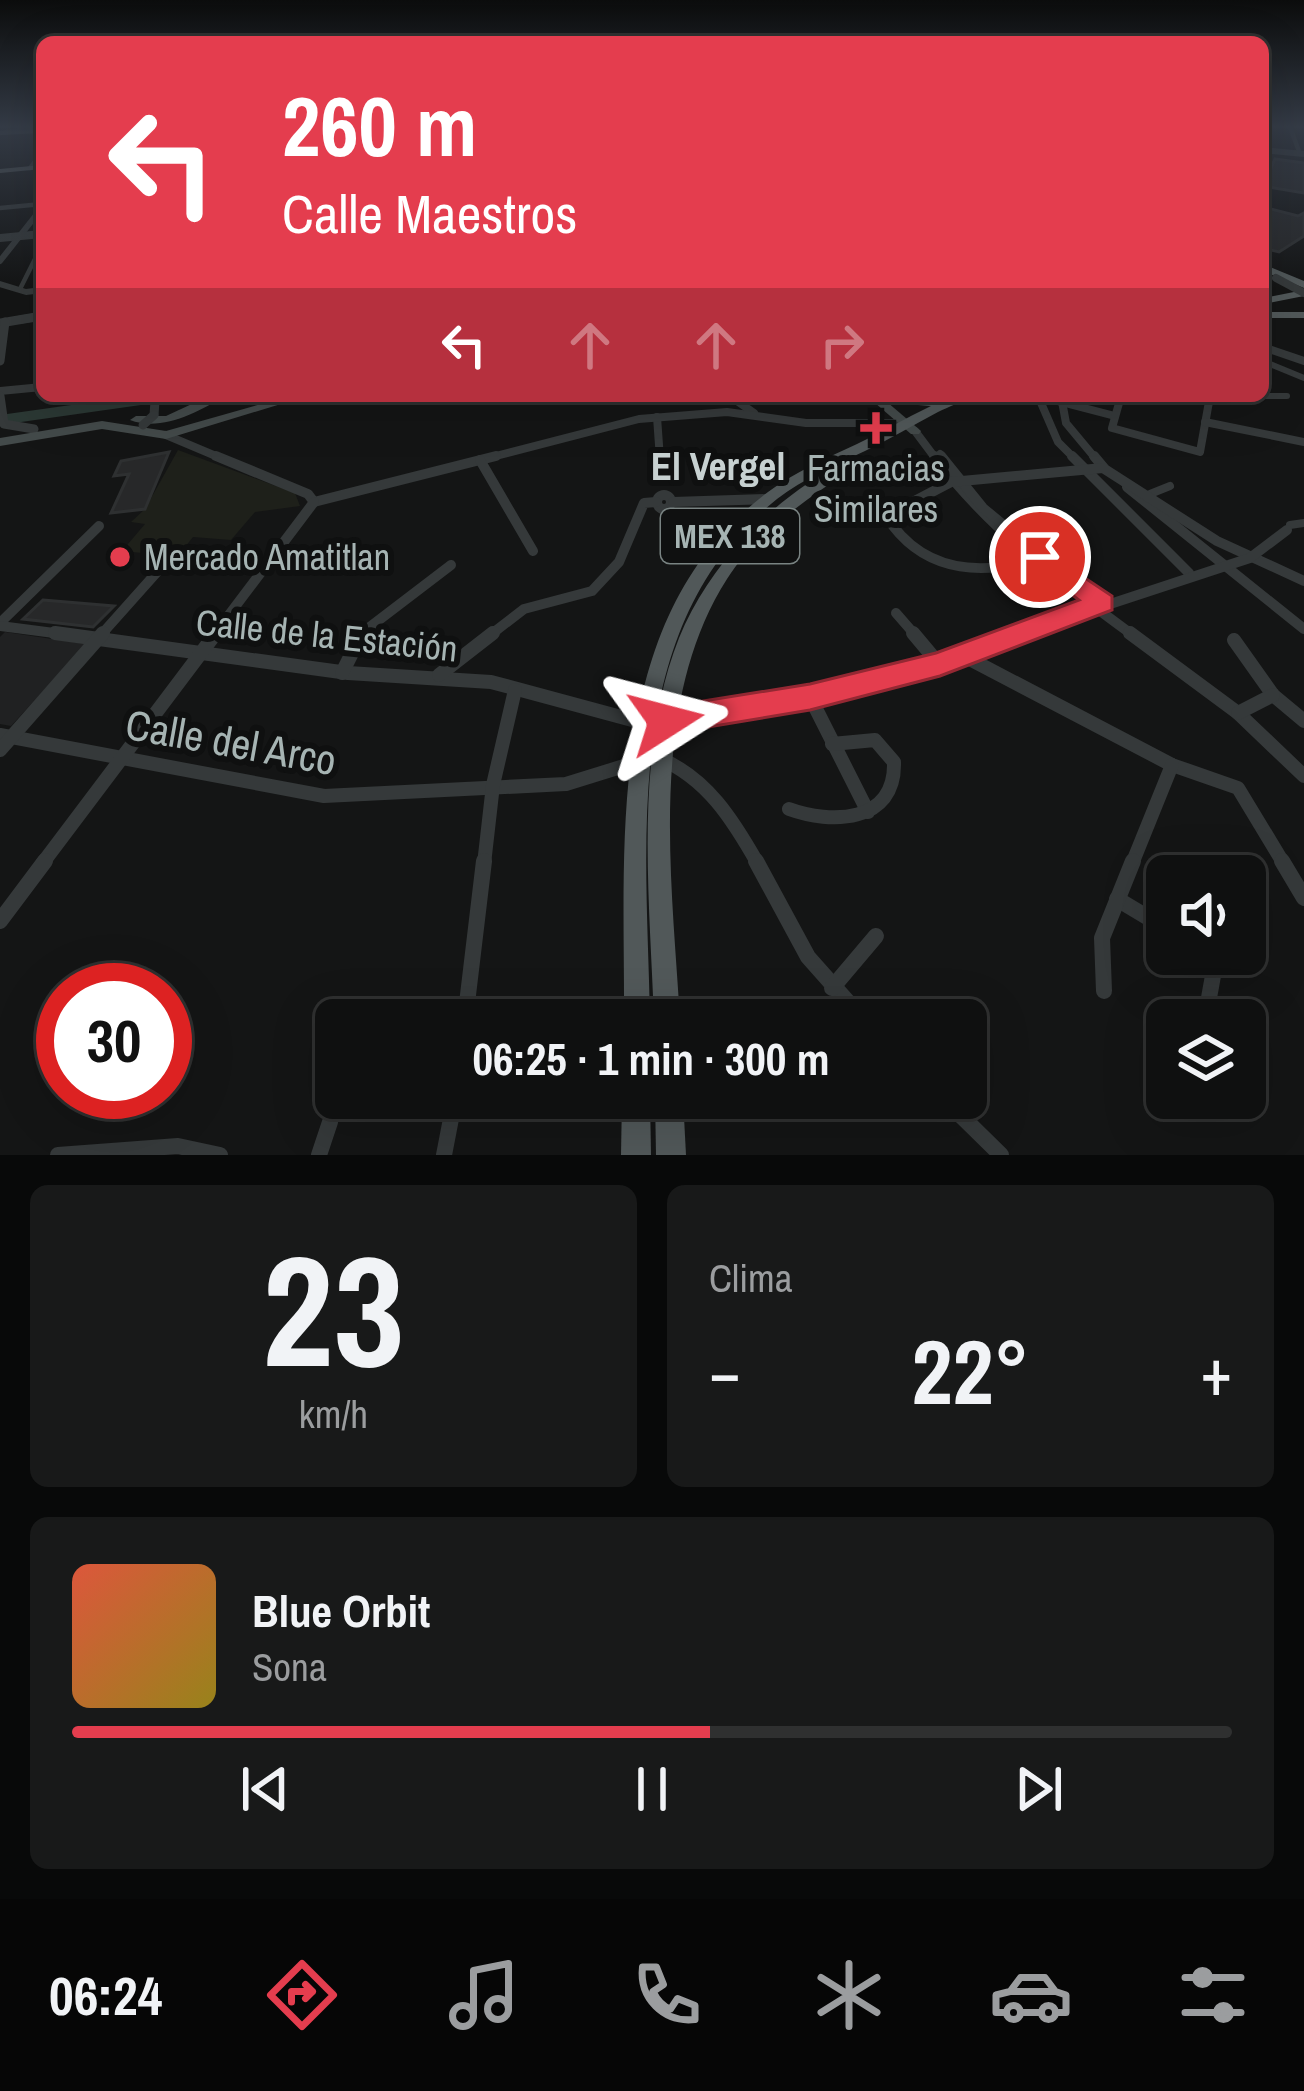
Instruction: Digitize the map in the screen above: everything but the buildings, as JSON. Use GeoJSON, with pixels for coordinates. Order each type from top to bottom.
{"type":"FeatureCollection","features":[{"type":"Feature","properties":{"kind":"main road"},"geometry":{"type":"LineString","coordinates":[[1269,272],[1302,293]]}},
{"type":"Feature","properties":{"kind":"main road"},"geometry":{"type":"LineString","coordinates":[[1269,306],[1302,293]]}},
{"type":"Feature","properties":{"kind":"main road"},"geometry":{"type":"LineString","coordinates":[[1269,309],[1304,313],[1302,293]]}},
{"type":"Feature","properties":{"kind":"main road"},"geometry":{"type":"LineString","coordinates":[[155,412],[185,402]]}},
{"type":"Feature","properties":{"kind":"main road"},"geometry":{"type":"LineString","coordinates":[[4,434],[108,418],[158,421],[204,402]]}},
{"type":"Feature","properties":{"kind":"main road"},"geometry":{"type":"LineString","coordinates":[[4,434],[141,426],[166,435],[269,402]]}},
{"type":"Feature","properties":{"kind":"main road"},"geometry":{"type":"LineString","coordinates":[[882,402],[915,425]]}},
{"type":"Feature","properties":{"kind":"main road"},"geometry":{"type":"LineString","coordinates":[[894,402],[915,425]]}},
{"type":"Feature","properties":{"kind":"main road","name":"MEX 138"},"geometry":{"type":"LineString","coordinates":[[655,723],[698,608],[737,549],[780,508],[952,402]]}},
{"type":"Feature","properties":{"kind":"main road","name":"MEX 138"},"geometry":{"type":"LineString","coordinates":[[638,999],[655,723],[653,669],[676,608],[722,544],[768,499],[915,425],[974,402]]}},
{"type":"Feature","properties":{"kind":"main road","name":"MEX 138"},"geometry":{"type":"LineString","coordinates":[[651,760],[666,999]]}},
{"type":"Feature","properties":{"kind":"main road"},"geometry":{"type":"LineString","coordinates":[[636,1119],[636,1155]]}},
{"type":"Feature","properties":{"kind":"main road"},"geometry":{"type":"LineString","coordinates":[[669,1119],[670,1155]]}},
{"type":"Feature","properties":{"kind":"street"},"geometry":{"type":"LineString","coordinates":[[0,208],[36,206]]}},
{"type":"Feature","properties":{"kind":"street"},"geometry":{"type":"LineString","coordinates":[[0,261],[36,214]]}},
{"type":"Feature","properties":{"kind":"street"},"geometry":{"type":"LineString","coordinates":[[3,241],[36,235]]}},
{"type":"Feature","properties":{"kind":"street"},"geometry":{"type":"LineString","coordinates":[[21,287],[36,258]]}},
{"type":"Feature","properties":{"kind":"street"},"geometry":{"type":"LineString","coordinates":[[1269,272],[1302,293]]}},
{"type":"Feature","properties":{"kind":"street"},"geometry":{"type":"LineString","coordinates":[[0,284],[36,291]]}},
{"type":"Feature","properties":{"kind":"street"},"geometry":{"type":"LineString","coordinates":[[0,361],[2,323],[36,317]]}},
{"type":"Feature","properties":{"kind":"street"},"geometry":{"type":"LineString","coordinates":[[1269,349],[1304,361]]}},
{"type":"Feature","properties":{"kind":"street"},"geometry":{"type":"LineString","coordinates":[[1269,363],[1304,378]]}},
{"type":"Feature","properties":{"kind":"street"},"geometry":{"type":"LineString","coordinates":[[4,434],[0,394],[36,388]]}},
{"type":"Feature","properties":{"kind":"street"},"geometry":{"type":"LineString","coordinates":[[1269,396],[1287,396]]}},
{"type":"Feature","properties":{"kind":"street"},"geometry":{"type":"LineString","coordinates":[[141,426],[155,412],[151,402]]}},
{"type":"Feature","properties":{"kind":"street"},"geometry":{"type":"LineString","coordinates":[[739,402],[757,415]]}},
{"type":"Feature","properties":{"kind":"street"},"geometry":{"type":"LineString","coordinates":[[1040,402],[1048,428],[1082,470],[1189,573]]}},
{"type":"Feature","properties":{"kind":"street"},"geometry":{"type":"LineString","coordinates":[[1062,402],[1075,436],[1103,468],[1304,629]]}},
{"type":"Feature","properties":{"kind":"street"},"geometry":{"type":"LineString","coordinates":[[1066,402],[1115,416]]}},
{"type":"Feature","properties":{"kind":"street"},"geometry":{"type":"LineString","coordinates":[[1119,402],[1112,428],[1200,452],[1209,402]]}},
{"type":"Feature","properties":{"kind":"street"},"geometry":{"type":"LineString","coordinates":[[1075,436],[1080,425],[1076,408]]}},
{"type":"Feature","properties":{"kind":"street"},"geometry":{"type":"LineString","coordinates":[[0,921],[314,502],[657,417],[757,415],[806,423],[915,425],[956,481],[1036,559],[1238,713],[1304,776]]}},
{"type":"Feature","properties":{"kind":"street"},"geometry":{"type":"LineString","coordinates":[[657,417],[661,466]]}},
{"type":"Feature","properties":{"kind":"street"},"geometry":{"type":"LineString","coordinates":[[1205,422],[1304,442]]}},
{"type":"Feature","properties":{"kind":"street"},"geometry":{"type":"LineString","coordinates":[[166,435],[308,494],[314,502]]}},
{"type":"Feature","properties":{"kind":"street"},"geometry":{"type":"LineString","coordinates":[[480,460],[533,551]]}},
{"type":"Feature","properties":{"kind":"street"},"geometry":{"type":"LineString","coordinates":[[1036,559],[982,569],[952,566],[909,549],[893,526],[896,516],[956,481],[1103,468],[1250,558],[1304,581]]}},
{"type":"Feature","properties":{"kind":"street"},"geometry":{"type":"LineString","coordinates":[[1150,494],[1171,486]]}},
{"type":"Feature","properties":{"kind":"street"},"geometry":{"type":"LineString","coordinates":[[439,675],[524,609],[592,591],[619,562],[644,503],[667,497],[673,502],[768,499]]}},
{"type":"Feature","properties":{"kind":"street"},"geometry":{"type":"LineString","coordinates":[[655,723],[810,697],[940,664],[1189,573],[1250,558],[1288,527],[1304,523]]}},
{"type":"Feature","properties":{"kind":"street"},"geometry":{"type":"LineString","coordinates":[[0,624],[99,526]]}},
{"type":"Feature","properties":{"kind":"street"},"geometry":{"type":"LineString","coordinates":[[0,750],[6,736],[166,562]]}},
{"type":"Feature","properties":{"kind":"street"},"geometry":{"type":"LineString","coordinates":[[342,673],[355,639],[451,565]]}},
{"type":"Feature","properties":{"kind":"street"},"geometry":{"type":"LineString","coordinates":[[896,613],[940,664]]}},
{"type":"Feature","properties":{"kind":"street","name":"Calle de la Estación"},"geometry":{"type":"LineString","coordinates":[[0,624],[342,673],[439,675],[655,723]]}},
{"type":"Feature","properties":{"kind":"street"},"geometry":{"type":"LineString","coordinates":[[1234,640],[1273,695],[1304,721]]}},
{"type":"Feature","properties":{"kind":"street"},"geometry":{"type":"LineString","coordinates":[[964,656],[1172,765],[1238,788],[1304,898]]}},
{"type":"Feature","properties":{"kind":"street"},"geometry":{"type":"LineString","coordinates":[[468,999],[493,785],[515,690]]}},
{"type":"Feature","properties":{"kind":"street"},"geometry":{"type":"LineString","coordinates":[[1238,713],[1273,695]]}},
{"type":"Feature","properties":{"kind":"street"},"geometry":{"type":"LineString","coordinates":[[810,697],[868,812]]}},
{"type":"Feature","properties":{"kind":"street","name":"Calle del Arco"},"geometry":{"type":"LineString","coordinates":[[6,736],[324,796],[362,798],[493,785],[566,784],[651,760]]}},
{"type":"Feature","properties":{"kind":"street"},"geometry":{"type":"LineString","coordinates":[[789,809],[837,825],[868,812],[890,783],[894,762],[875,740],[832,744]]}},
{"type":"Feature","properties":{"kind":"street"},"geometry":{"type":"LineString","coordinates":[[651,760],[687,770],[719,806],[843,999]]}},
{"type":"Feature","properties":{"kind":"street"},"geometry":{"type":"LineString","coordinates":[[1104,991],[1102,938],[1172,765]]}},
{"type":"Feature","properties":{"kind":"street"},"geometry":{"type":"LineString","coordinates":[[1117,899],[1146,916]]}},
{"type":"Feature","properties":{"kind":"street"},"geometry":{"type":"LineString","coordinates":[[832,988],[876,936]]}},
{"type":"Feature","properties":{"kind":"street"},"geometry":{"type":"LineString","coordinates":[[444,1155],[451,1119]]}},
{"type":"Feature","properties":{"kind":"street"},"geometry":{"type":"LineString","coordinates":[[965,1119],[1001,1155]]}},
{"type":"Feature","properties":{"kind":"street"},"geometry":{"type":"LineString","coordinates":[[319,1155],[330,1122]]}},
{"type":"Feature","properties":{"kind":"street"},"geometry":{"type":"LineString","coordinates":[[58,1155],[178,1146],[220,1155]]}},
{"type":"Feature","properties":{"kind":"shaded area"},"geometry":{"type":"Polygon","coordinates":[[[178,450],[295,493],[300,506],[255,512],[231,540],[193,537],[173,562],[164,555],[122,551],[145,524],[131,522],[145,509],[178,450]]]}},
{"type":"Feature","properties":{"kind":"shaded area"},"geometry":{"type":"Polygon","coordinates":[[[5,632],[86,644],[11,726],[0,724],[0,637],[5,632]]]}},
{"type":"Feature","properties":{"kind":"waterway"},"geometry":{"type":"LineString","coordinates":[[0,420],[127,402]]}},
{"type":"Feature","properties":{"kind":"place","name":"Farmacias Similares"},"geometry":{"type":"Point","coordinates":[876,428]}},
{"type":"Feature","properties":{"kind":"place","name":"Mercado Amatitlan"},"geometry":{"type":"Point","coordinates":[120,557]}},
{"type":"Feature","properties":{"kind":"district","name":"El Vergel"},"geometry":{"type":"Point","coordinates":[718,466]}},
{"type":"Feature","properties":{"kind":"route"},"geometry":{"type":"LineString","coordinates":[[666,721],[810,697],[940,664],[1102,603],[1040,557]]}}]}
